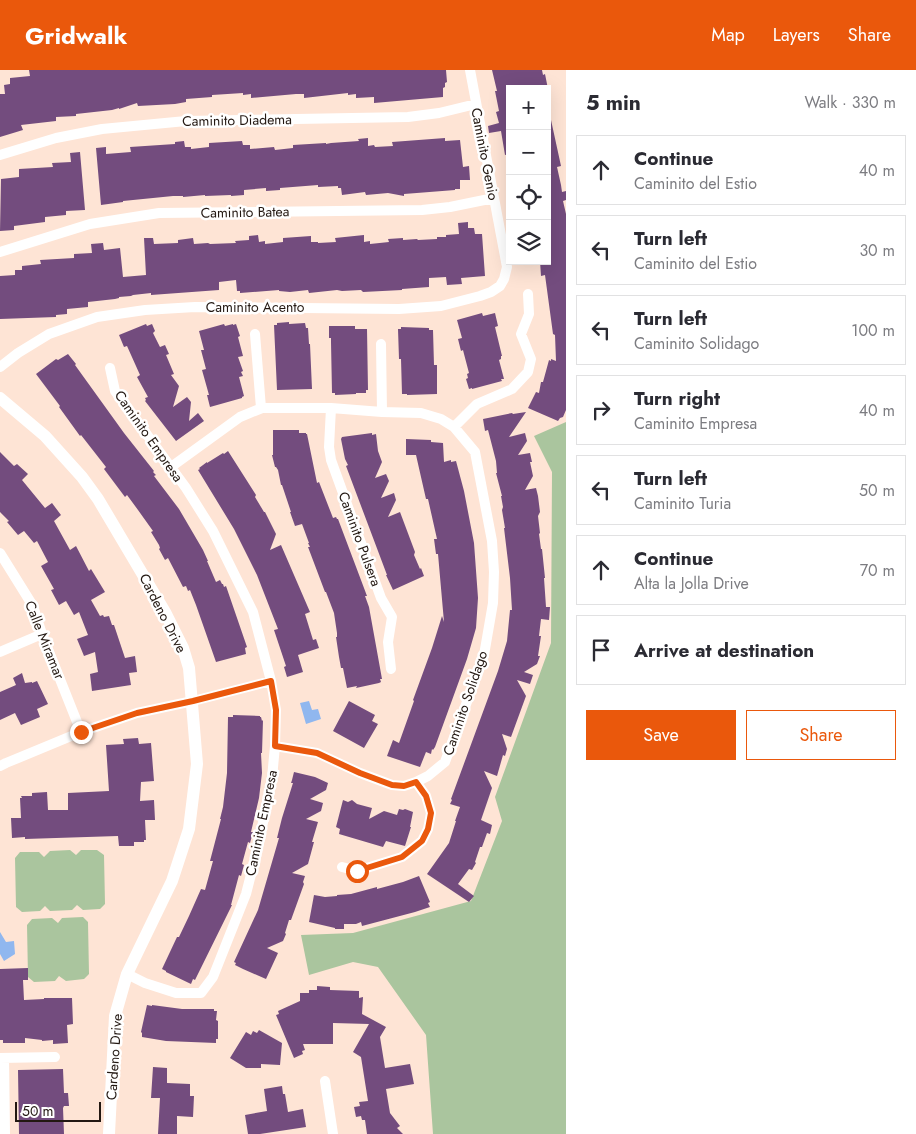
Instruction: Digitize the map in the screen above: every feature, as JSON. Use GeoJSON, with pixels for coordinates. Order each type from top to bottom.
{"type":"FeatureCollection","features":[{"type":"Feature","properties":{"kind":"street","name":"Caminito Genio"},"geometry":{"type":"LineString","coordinates":[[470,70],[507,267]]}},
{"type":"Feature","properties":{"kind":"street","name":"Caminito Diadema"},"geometry":{"type":"LineString","coordinates":[[0,155],[56,138],[102,129],[186,120],[408,117],[438,113],[476,104]]}},
{"type":"Feature","properties":{"kind":"street","name":"Caminito Batea"},"geometry":{"type":"LineString","coordinates":[[0,252],[90,224],[158,213],[422,210],[450,207],[494,198]]}},
{"type":"Feature","properties":{"kind":"street","name":"Caminito Acento"},"geometry":{"type":"LineString","coordinates":[[0,367],[18,353],[49,334],[97,317],[146,310],[195,307],[399,309],[441,306],[491,292],[500,286],[507,267]]}},
{"type":"Feature","properties":{"kind":"street"},"geometry":{"type":"LineString","coordinates":[[454,427],[478,404],[512,389],[528,372],[531,359],[521,334],[529,314],[528,294]]}},
{"type":"Feature","properties":{"kind":"street"},"geometry":{"type":"LineString","coordinates":[[255,334],[261,408]]}},
{"type":"Feature","properties":{"kind":"street"},"geometry":{"type":"LineString","coordinates":[[381,344],[382,412]]}},
{"type":"Feature","properties":{"kind":"street","name":"Caminito Empresa"},"geometry":{"type":"LineString","coordinates":[[110,368],[115,391],[186,488],[213,531],[253,612],[271,681],[276,710],[275,746],[267,807],[246,894],[213,977],[201,993],[176,992],[145,983],[127,974]]}},
{"type":"Feature","properties":{"kind":"street","name":"Cardeno Drive"},"geometry":{"type":"LineString","coordinates":[[0,398],[45,436],[82,477],[98,499],[166,612],[183,648],[189,668],[197,764],[189,829],[172,881],[127,974],[115,1016],[109,1134]]}},
{"type":"Feature","properties":{"kind":"street","name":"Caminito Solidago"},"geometry":{"type":"LineString","coordinates":[[171,467],[240,417],[261,408],[331,408],[421,413],[442,419],[454,427],[475,452],[492,541],[494,572],[492,603],[484,655],[444,762],[428,776],[416,782],[404,786],[392,785],[360,773],[317,753],[275,746]]}},
{"type":"Feature","properties":{"kind":"street","name":"Caminito Pulsera"},"geometry":{"type":"LineString","coordinates":[[331,408],[329,447],[331,460],[381,598],[392,616],[388,642],[391,669]]}},
{"type":"Feature","properties":{"kind":"street","name":"Calle Miramar"},"geometry":{"type":"LineString","coordinates":[[0,553],[33,606],[42,634],[81,732]]}},
{"type":"Feature","properties":{"kind":"street"},"geometry":{"type":"LineString","coordinates":[[0,652],[42,634]]}},
{"type":"Feature","properties":{"kind":"street"},"geometry":{"type":"LineString","coordinates":[[0,766],[81,732],[137,713],[271,681]]}},
{"type":"Feature","properties":{"kind":"street"},"geometry":{"type":"LineString","coordinates":[[342,867],[357,871],[402,857],[422,841],[428,829],[431,813],[426,796],[416,782]]}},
{"type":"Feature","properties":{"kind":"street"},"geometry":{"type":"LineString","coordinates":[[5,1134],[2,1058],[55,1056]]}},
{"type":"Feature","properties":{"kind":"street"},"geometry":{"type":"LineString","coordinates":[[325,1081],[333,1134]]}},
{"type":"Feature","properties":{"kind":"green space"},"geometry":{"type":"Polygon","coordinates":[[[566,422],[566,1134],[433,1134],[426,1035],[378,967],[353,962],[309,975],[301,935],[353,933],[471,901],[502,821],[495,797],[551,643],[552,472],[534,436],[566,422]]]}},
{"type":"Feature","properties":{"kind":"green space"},"geometry":{"type":"Polygon","coordinates":[[[70,850],[76,855],[81,850],[97,850],[104,855],[105,904],[100,909],[83,910],[77,905],[72,910],[50,911],[45,906],[40,911],[22,912],[16,907],[15,858],[20,852],[39,852],[44,857],[50,851],[70,850]]]}},
{"type":"Feature","properties":{"kind":"green space"},"geometry":{"type":"Polygon","coordinates":[[[83,917],[88,922],[89,974],[84,979],[66,981],[59,976],[55,981],[34,982],[28,977],[27,925],[32,919],[52,918],[58,923],[62,918],[83,917]]]}},
{"type":"Feature","properties":{"kind":"water"},"geometry":{"type":"Polygon","coordinates":[[[309,701],[312,710],[318,709],[321,719],[306,724],[300,703],[309,701]]]}},
{"type":"Feature","properties":{"kind":"water"},"geometry":{"type":"Polygon","coordinates":[[[0,932],[6,942],[14,941],[15,954],[4,961],[0,954],[0,932]]]}},
{"type":"Feature","properties":{"kind":"building"},"geometry":{"type":"Polygon","coordinates":[[[29,70],[446,70],[447,82],[443,88],[443,97],[374,103],[374,97],[356,98],[356,94],[348,95],[348,93],[304,98],[304,94],[296,94],[251,98],[251,94],[243,95],[243,93],[186,99],[186,102],[175,104],[138,106],[137,103],[119,109],[76,114],[76,116],[56,117],[56,121],[21,125],[23,130],[0,137],[0,94],[5,94],[4,85],[10,84],[10,78],[30,76],[29,70]]]}},
{"type":"Feature","properties":{"kind":"building"},"geometry":{"type":"Polygon","coordinates":[[[492,70],[542,70],[543,75],[545,74],[547,85],[506,85],[505,155],[501,131],[489,133],[488,126],[499,123],[496,112],[499,111],[495,91],[497,91],[492,70]]]}},
{"type":"Feature","properties":{"kind":"building"},"geometry":{"type":"Polygon","coordinates":[[[551,120],[561,166],[557,167],[562,192],[566,191],[566,200],[563,201],[566,214],[566,410],[563,417],[558,421],[528,408],[536,392],[539,393],[549,360],[556,361],[555,335],[553,334],[545,275],[541,276],[540,265],[551,265],[551,120]]]}},
{"type":"Feature","properties":{"kind":"building"},"geometry":{"type":"Polygon","coordinates":[[[368,138],[368,146],[374,145],[375,147],[393,146],[392,142],[445,138],[445,141],[460,140],[463,167],[469,166],[470,180],[460,180],[460,189],[404,194],[404,196],[388,193],[366,195],[365,192],[342,195],[341,188],[338,188],[338,186],[318,187],[318,185],[266,191],[266,188],[244,190],[244,195],[173,196],[101,205],[96,148],[106,147],[106,154],[131,152],[130,147],[175,144],[175,142],[184,141],[185,147],[191,147],[191,149],[209,147],[209,143],[242,141],[243,145],[250,145],[250,149],[274,147],[275,150],[293,148],[293,145],[359,141],[358,139],[368,138]]]}},
{"type":"Feature","properties":{"kind":"building"},"geometry":{"type":"Polygon","coordinates":[[[80,152],[85,210],[66,211],[66,215],[45,217],[45,222],[14,226],[14,230],[0,231],[1,179],[19,177],[19,169],[53,167],[52,163],[71,162],[70,153],[80,152]]]}},
{"type":"Feature","properties":{"kind":"building"},"geometry":{"type":"Polygon","coordinates":[[[468,222],[468,228],[474,228],[475,234],[482,234],[485,276],[461,278],[462,284],[447,285],[446,277],[429,278],[429,287],[402,290],[363,292],[361,290],[337,290],[309,293],[308,290],[290,292],[279,290],[240,293],[240,291],[237,291],[236,280],[219,282],[219,290],[151,295],[151,293],[88,302],[88,307],[67,309],[67,314],[56,315],[56,317],[0,319],[0,276],[15,275],[15,270],[22,270],[22,266],[41,264],[40,260],[74,258],[74,254],[92,253],[91,244],[103,243],[104,250],[120,248],[123,277],[146,275],[144,238],[153,238],[154,244],[178,243],[178,240],[193,238],[194,244],[210,244],[236,243],[235,241],[249,240],[249,236],[258,235],[259,242],[265,241],[265,244],[283,242],[283,238],[311,236],[311,242],[336,242],[335,238],[364,235],[364,242],[370,241],[370,244],[389,242],[388,239],[418,240],[446,237],[446,235],[459,234],[458,223],[468,222]]]}},
{"type":"Feature","properties":{"kind":"building"},"geometry":{"type":"Polygon","coordinates":[[[482,313],[483,316],[495,313],[498,326],[495,327],[502,356],[499,360],[504,379],[469,389],[466,379],[469,373],[458,339],[462,338],[457,320],[482,313]]]}},
{"type":"Feature","properties":{"kind":"building"},"geometry":{"type":"Polygon","coordinates":[[[289,322],[289,324],[305,323],[306,328],[308,328],[312,389],[277,390],[274,325],[289,322]]]}},
{"type":"Feature","properties":{"kind":"building"},"geometry":{"type":"Polygon","coordinates":[[[146,324],[147,326],[152,324],[155,331],[153,333],[160,347],[165,345],[169,354],[166,355],[174,374],[171,375],[179,386],[173,407],[187,397],[191,402],[189,421],[198,413],[204,421],[176,441],[145,401],[145,398],[148,397],[137,377],[140,375],[127,346],[124,347],[119,335],[146,324]]]}},
{"type":"Feature","properties":{"kind":"building"},"geometry":{"type":"Polygon","coordinates":[[[224,324],[225,326],[236,324],[240,336],[238,337],[243,356],[238,357],[243,376],[239,377],[244,396],[210,407],[207,395],[209,395],[202,370],[206,369],[199,331],[224,324]]]}},
{"type":"Feature","properties":{"kind":"building"},"geometry":{"type":"Polygon","coordinates":[[[329,326],[355,326],[355,329],[367,329],[368,390],[366,390],[366,393],[335,395],[335,393],[332,393],[329,326]]]}},
{"type":"Feature","properties":{"kind":"building"},"geometry":{"type":"Polygon","coordinates":[[[401,327],[429,328],[429,330],[433,330],[434,365],[437,365],[437,394],[402,394],[398,329],[401,329],[401,327]]]}},
{"type":"Feature","properties":{"kind":"building"},"geometry":{"type":"Polygon","coordinates":[[[68,354],[124,433],[154,471],[156,475],[154,476],[179,509],[203,550],[216,582],[220,580],[224,587],[226,586],[247,647],[245,648],[246,654],[216,662],[190,590],[188,591],[186,586],[183,587],[168,558],[165,560],[151,532],[153,531],[127,495],[125,497],[104,469],[106,467],[80,436],[36,374],[56,359],[58,360],[68,354]]]}},
{"type":"Feature","properties":{"kind":"building"},"geometry":{"type":"Polygon","coordinates":[[[526,412],[509,437],[525,433],[527,441],[518,455],[530,453],[532,462],[530,462],[533,476],[525,490],[536,488],[538,496],[540,512],[538,516],[539,534],[545,578],[546,607],[550,607],[549,620],[541,619],[538,656],[540,656],[537,664],[524,672],[533,675],[530,684],[517,680],[526,696],[511,737],[502,734],[507,749],[505,756],[503,755],[497,776],[484,771],[492,788],[481,820],[492,825],[490,834],[487,833],[482,847],[480,847],[472,870],[469,869],[458,884],[474,896],[469,902],[427,874],[449,843],[460,807],[450,804],[451,799],[498,671],[507,641],[510,610],[512,610],[502,496],[496,473],[496,461],[488,430],[485,431],[483,419],[526,412]]]}},
{"type":"Feature","properties":{"kind":"building"},"geometry":{"type":"Polygon","coordinates":[[[273,430],[299,430],[299,433],[307,434],[317,483],[319,482],[333,518],[336,517],[338,519],[367,596],[365,596],[369,607],[382,679],[380,679],[381,682],[379,683],[347,688],[339,657],[334,613],[308,547],[310,547],[302,524],[295,526],[278,470],[275,467],[272,455],[273,430]]]}},
{"type":"Feature","properties":{"kind":"building"},"geometry":{"type":"Polygon","coordinates":[[[372,433],[372,435],[376,434],[378,451],[382,462],[375,478],[386,474],[389,481],[381,498],[394,493],[396,500],[388,517],[400,512],[415,552],[414,555],[424,576],[393,590],[346,466],[348,465],[341,439],[342,437],[372,433]]]}},
{"type":"Feature","properties":{"kind":"building"},"geometry":{"type":"Polygon","coordinates":[[[406,439],[431,440],[431,442],[443,443],[444,462],[456,461],[474,543],[478,598],[476,628],[467,659],[435,747],[432,749],[431,754],[426,752],[420,767],[387,756],[393,740],[399,743],[442,616],[444,622],[438,554],[436,554],[434,539],[437,539],[416,455],[406,455],[406,439]]]}},
{"type":"Feature","properties":{"kind":"building"},"geometry":{"type":"Polygon","coordinates":[[[228,451],[256,495],[255,497],[276,534],[270,550],[281,545],[310,612],[305,614],[313,640],[316,639],[319,648],[298,655],[303,672],[287,677],[284,667],[286,666],[274,630],[278,629],[257,575],[234,529],[198,470],[207,462],[228,451]]]}},
{"type":"Feature","properties":{"kind":"building"},"geometry":{"type":"Polygon","coordinates":[[[0,452],[14,466],[17,464],[28,474],[22,480],[45,508],[52,503],[61,515],[54,521],[70,550],[76,546],[89,571],[91,569],[105,592],[91,600],[100,616],[109,616],[125,658],[135,656],[137,672],[129,673],[131,685],[92,691],[90,674],[98,672],[95,652],[84,656],[77,639],[88,635],[79,612],[74,615],[66,601],[59,605],[51,590],[54,589],[41,566],[48,562],[37,541],[34,543],[24,531],[18,535],[7,522],[9,521],[0,512],[0,452]]]}},
{"type":"Feature","properties":{"kind":"building"},"geometry":{"type":"Polygon","coordinates":[[[22,673],[25,683],[37,681],[48,704],[37,709],[40,717],[21,725],[15,713],[0,720],[0,692],[16,685],[13,678],[22,673]]]}},
{"type":"Feature","properties":{"kind":"building"},"geometry":{"type":"Polygon","coordinates":[[[349,701],[375,715],[372,721],[378,724],[364,748],[333,731],[349,701]]]}},
{"type":"Feature","properties":{"kind":"building"},"geometry":{"type":"Polygon","coordinates":[[[233,715],[260,716],[263,720],[262,773],[259,798],[251,832],[253,832],[250,843],[248,842],[242,864],[244,865],[241,876],[239,875],[232,905],[195,980],[193,979],[191,984],[162,969],[201,889],[205,890],[213,861],[210,861],[223,807],[227,773],[228,717],[233,717],[233,715]]]}},
{"type":"Feature","properties":{"kind":"building"},"geometry":{"type":"Polygon","coordinates":[[[138,738],[139,744],[151,743],[154,781],[141,782],[140,801],[154,800],[155,820],[145,820],[146,840],[144,842],[134,842],[134,846],[119,846],[118,836],[12,838],[11,818],[21,818],[21,796],[32,796],[32,793],[47,792],[48,810],[68,810],[68,793],[109,791],[106,745],[124,744],[123,739],[138,738]]]}},
{"type":"Feature","properties":{"kind":"building"},"geometry":{"type":"Polygon","coordinates":[[[294,772],[315,777],[328,783],[326,790],[310,799],[323,803],[321,811],[306,819],[318,822],[308,864],[292,873],[305,876],[304,884],[291,920],[289,920],[283,941],[267,948],[278,953],[266,979],[235,965],[236,963],[234,962],[258,910],[279,838],[277,838],[293,783],[291,783],[294,772]]]}},
{"type":"Feature","properties":{"kind":"building"},"geometry":{"type":"Polygon","coordinates":[[[343,800],[348,802],[352,800],[357,804],[372,808],[369,819],[384,811],[397,815],[399,809],[413,812],[405,846],[386,841],[383,847],[339,834],[340,829],[336,827],[343,800]]]}},
{"type":"Feature","properties":{"kind":"building"},"geometry":{"type":"Polygon","coordinates":[[[419,876],[430,902],[428,903],[430,907],[362,926],[361,922],[344,924],[344,929],[335,929],[309,922],[314,895],[325,897],[351,894],[377,887],[377,889],[419,876]]]}},
{"type":"Feature","properties":{"kind":"building"},"geometry":{"type":"Polygon","coordinates":[[[28,968],[28,980],[23,980],[24,1000],[72,998],[73,1024],[67,1025],[68,1043],[53,1044],[53,1040],[42,1041],[25,1038],[25,1043],[3,1043],[3,1040],[0,1040],[0,969],[28,968]]]}},
{"type":"Feature","properties":{"kind":"building"},"geometry":{"type":"Polygon","coordinates":[[[317,986],[330,987],[330,990],[359,991],[359,998],[363,997],[362,1014],[386,1027],[380,1037],[385,1068],[410,1064],[414,1084],[386,1089],[390,1113],[400,1126],[397,1128],[403,1134],[367,1134],[365,1120],[362,1120],[361,1116],[356,1117],[354,1107],[360,1106],[359,1102],[368,1101],[361,1057],[353,1052],[369,1024],[333,1023],[333,1044],[303,1044],[305,1050],[302,1051],[303,1054],[294,1058],[276,1015],[279,1014],[278,1011],[300,1001],[300,993],[309,993],[309,990],[317,990],[317,986]]]}},
{"type":"Feature","properties":{"kind":"building"},"geometry":{"type":"Polygon","coordinates":[[[147,1005],[182,1009],[214,1009],[214,1011],[217,1011],[216,1020],[218,1021],[218,1039],[216,1039],[216,1043],[166,1041],[142,1037],[141,1032],[147,1005]]]}},
{"type":"Feature","properties":{"kind":"building"},"geometry":{"type":"Polygon","coordinates":[[[259,1030],[282,1043],[280,1065],[261,1064],[261,1068],[246,1068],[230,1058],[246,1032],[251,1035],[253,1031],[257,1033],[259,1030]]]}},
{"type":"Feature","properties":{"kind":"building"},"geometry":{"type":"Polygon","coordinates":[[[153,1067],[167,1068],[167,1083],[190,1084],[190,1096],[194,1096],[193,1117],[177,1116],[177,1134],[158,1134],[160,1098],[151,1098],[153,1067]]]}},
{"type":"Feature","properties":{"kind":"building"},"geometry":{"type":"Polygon","coordinates":[[[63,1069],[64,1093],[68,1093],[69,1106],[64,1106],[63,1108],[64,1134],[19,1134],[18,1070],[63,1069]]]}},
{"type":"Feature","properties":{"kind":"building"},"geometry":{"type":"Polygon","coordinates":[[[282,1086],[288,1112],[303,1109],[306,1127],[248,1134],[245,1115],[267,1111],[264,1089],[282,1086]]]}},
{"type":"Feature","properties":{"kind":"route"},"geometry":{"type":"LineString","coordinates":[[81,732],[137,713],[271,681],[276,710],[275,746],[317,753],[360,773],[392,785],[404,786],[416,782],[426,796],[431,813],[428,829],[422,841],[402,857],[357,871]]}}]}
